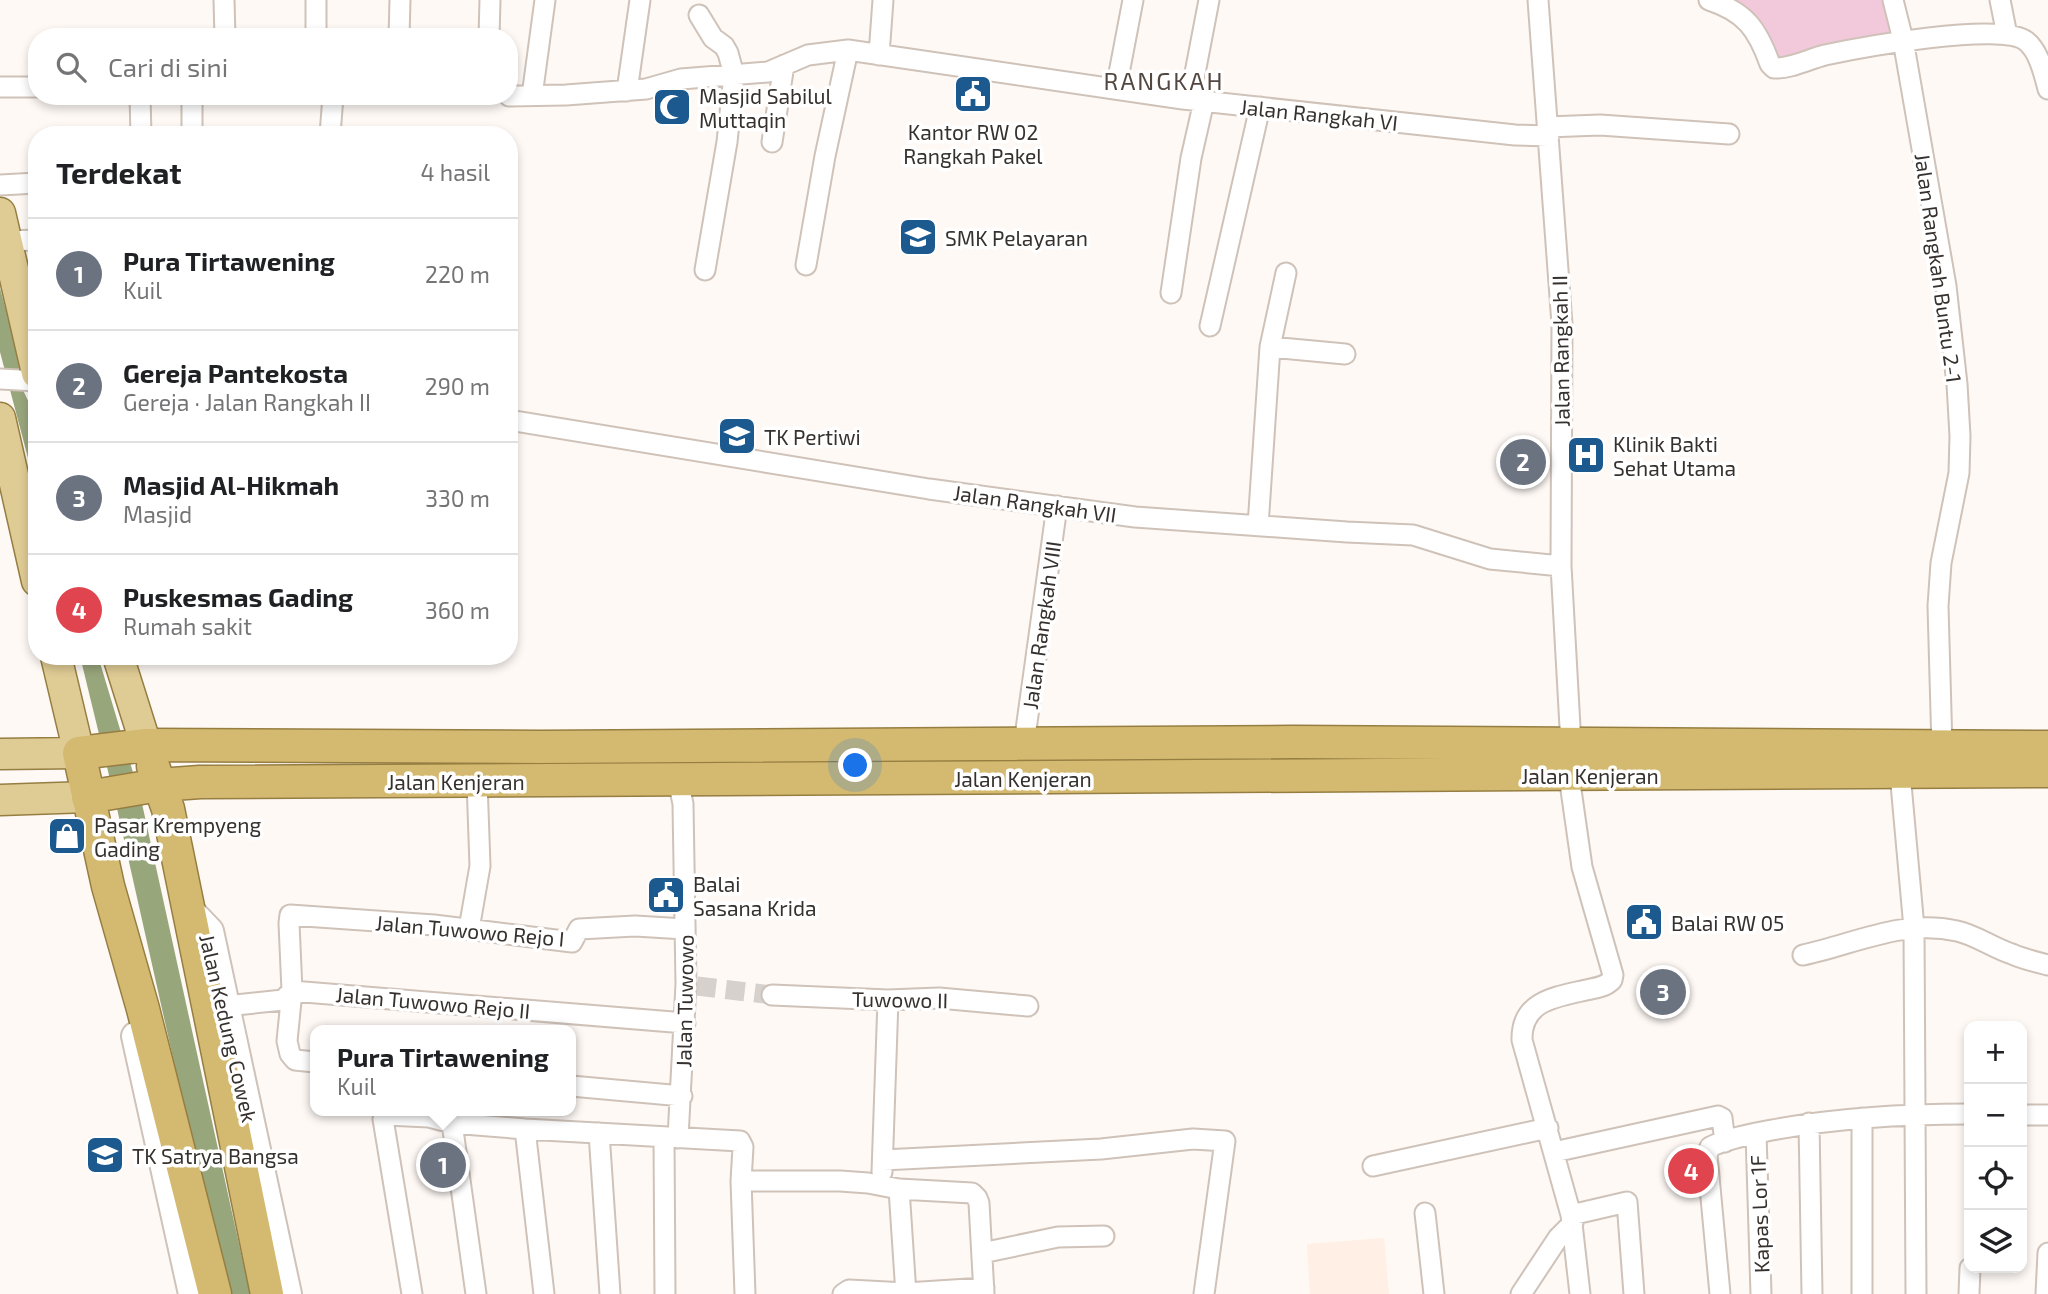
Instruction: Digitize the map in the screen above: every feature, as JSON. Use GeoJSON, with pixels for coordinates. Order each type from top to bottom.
{"type":"FeatureCollection","features":[{"type":"Feature","properties":{"kind":"highway","name":"Jalan Kenjeran"},"geometry":{"type":"LineString","coordinates":[[86,752],[141,745],[554,747],[1293,742],[1570,761],[1900,773],[2048,771]]}},
{"type":"Feature","properties":{"kind":"highway"},"geometry":{"type":"LineString","coordinates":[[141,745],[153,787],[167,809],[188,908]]}},
{"type":"Feature","properties":{"kind":"highway","name":"Jalan Kenjeran"},"geometry":{"type":"LineString","coordinates":[[94,796],[200,782],[678,780],[1570,761],[1942,748],[2048,747]]}},
{"type":"Feature","properties":{"kind":"highway"},"geometry":{"type":"LineString","coordinates":[[86,752],[108,886],[215,1294]]}},
{"type":"Feature","properties":{"kind":"highway","name":"Jalan Kedung Cowek"},"geometry":{"type":"LineString","coordinates":[[188,908],[267,1294]]}},
{"type":"Feature","properties":{"kind":"main road"},"geometry":{"type":"LineString","coordinates":[[3,227],[28,345]]}},
{"type":"Feature","properties":{"kind":"main road"},"geometry":{"type":"LineString","coordinates":[[0,418],[28,541]]}},
{"type":"Feature","properties":{"kind":"main road"},"geometry":{"type":"LineString","coordinates":[[59,665],[86,752]]}},
{"type":"Feature","properties":{"kind":"main road"},"geometry":{"type":"LineString","coordinates":[[120,665],[141,745]]}},
{"type":"Feature","properties":{"kind":"main road","name":"Jalan Kenjeran"},"geometry":{"type":"LineString","coordinates":[[0,754],[86,752]]}},
{"type":"Feature","properties":{"kind":"main road","name":"Jalan Kenjeran"},"geometry":{"type":"LineString","coordinates":[[0,800],[94,796]]}},
{"type":"Feature","properties":{"kind":"main road","name":"Jalan Kedung Cowek"},"geometry":{"type":"LineString","coordinates":[[188,908],[210,931],[289,1294]]}},
{"type":"Feature","properties":{"kind":"main road"},"geometry":{"type":"LineString","coordinates":[[132,972],[128,1005],[192,1294]]}},
{"type":"Feature","properties":{"kind":"street"},"geometry":{"type":"LineString","coordinates":[[223,0],[225,28]]}},
{"type":"Feature","properties":{"kind":"street"},"geometry":{"type":"LineString","coordinates":[[316,0],[316,28]]}},
{"type":"Feature","properties":{"kind":"street"},"geometry":{"type":"LineString","coordinates":[[400,0],[400,28]]}},
{"type":"Feature","properties":{"kind":"street"},"geometry":{"type":"LineString","coordinates":[[489,28],[490,0]]}},
{"type":"Feature","properties":{"kind":"street"},"geometry":{"type":"LineString","coordinates":[[532,96],[545,0]]}},
{"type":"Feature","properties":{"kind":"street"},"geometry":{"type":"LineString","coordinates":[[627,91],[640,0]]}},
{"type":"Feature","properties":{"kind":"street"},"geometry":{"type":"LineString","coordinates":[[879,55],[883,0]]}},
{"type":"Feature","properties":{"kind":"street"},"geometry":{"type":"LineString","coordinates":[[1116,89],[1133,0]]}},
{"type":"Feature","properties":{"kind":"street"},"geometry":{"type":"LineString","coordinates":[[1171,293],[1183,222],[1209,0]]}},
{"type":"Feature","properties":{"kind":"street","name":"Jalan Rangkah II"},"geometry":{"type":"LineString","coordinates":[[1538,0],[1562,324],[1561,566],[1570,761],[1582,867],[1612,980],[1606,985],[1536,1006],[1524,1020],[1522,1040],[1548,1128]]}},
{"type":"Feature","properties":{"kind":"street"},"geometry":{"type":"LineString","coordinates":[[1709,0],[1734,9],[1745,19],[1762,44],[1770,64],[1776,68],[1903,40],[2007,35],[2026,40],[2032,48],[2048,89]]}},
{"type":"Feature","properties":{"kind":"street","name":"Jalan Rangkah Buntu 2-1"},"geometry":{"type":"LineString","coordinates":[[1893,0],[1903,40],[1946,286],[1960,423],[1959,473],[1941,563],[1938,606],[1942,748]]}},
{"type":"Feature","properties":{"kind":"street"},"geometry":{"type":"LineString","coordinates":[[2000,0],[2007,35]]}},
{"type":"Feature","properties":{"kind":"street"},"geometry":{"type":"LineString","coordinates":[[699,15],[713,38],[728,52],[734,75],[727,142],[705,270]]}},
{"type":"Feature","properties":{"kind":"street"},"geometry":{"type":"LineString","coordinates":[[806,265],[830,131],[848,50]]}},
{"type":"Feature","properties":{"kind":"street","name":"Jalan Rangkah VI"},"geometry":{"type":"LineString","coordinates":[[518,96],[627,91],[646,89],[681,79],[768,72],[808,55],[848,50],[1197,100],[1515,135],[1600,125],[1728,134]]}},
{"type":"Feature","properties":{"kind":"street"},"geometry":{"type":"LineString","coordinates":[[772,142],[784,65]]}},
{"type":"Feature","properties":{"kind":"street"},"geometry":{"type":"LineString","coordinates":[[0,87],[28,87]]}},
{"type":"Feature","properties":{"kind":"street"},"geometry":{"type":"LineString","coordinates":[[140,105],[141,126]]}},
{"type":"Feature","properties":{"kind":"street"},"geometry":{"type":"LineString","coordinates":[[192,105],[192,126]]}},
{"type":"Feature","properties":{"kind":"street"},"geometry":{"type":"LineString","coordinates":[[331,126],[332,105]]}},
{"type":"Feature","properties":{"kind":"street"},"geometry":{"type":"LineString","coordinates":[[1210,326],[1260,107]]}},
{"type":"Feature","properties":{"kind":"street"},"geometry":{"type":"LineString","coordinates":[[0,185],[28,183]]}},
{"type":"Feature","properties":{"kind":"street"},"geometry":{"type":"LineString","coordinates":[[3,227],[28,237]]}},
{"type":"Feature","properties":{"kind":"street"},"geometry":{"type":"LineString","coordinates":[[1258,526],[1270,347],[1286,273]]}},
{"type":"Feature","properties":{"kind":"street"},"geometry":{"type":"LineString","coordinates":[[1270,347],[1345,354]]}},
{"type":"Feature","properties":{"kind":"street"},"geometry":{"type":"LineString","coordinates":[[1,379],[28,378]]}},
{"type":"Feature","properties":{"kind":"street","name":"Jalan Rangkah VII"},"geometry":{"type":"LineString","coordinates":[[518,421],[915,486],[1135,517],[1413,535],[1490,559],[1561,566]]}},
{"type":"Feature","properties":{"kind":"street","name":"Jalan Rangkah VIII"},"geometry":{"type":"LineString","coordinates":[[1024,744],[1057,506]]}},
{"type":"Feature","properties":{"kind":"street"},"geometry":{"type":"LineString","coordinates":[[1900,773],[1914,928],[1916,1294]]}},
{"type":"Feature","properties":{"kind":"street","name":"Jalan Tuwowo"},"geometry":{"type":"LineString","coordinates":[[665,1294],[669,1141],[682,1096],[685,1023],[691,985],[685,929],[683,804],[678,780]]}},
{"type":"Feature","properties":{"kind":"street"},"geometry":{"type":"LineString","coordinates":[[469,929],[480,866],[477,781]]}},
{"type":"Feature","properties":{"kind":"street","name":"Jalan Tuwowo Rejo I"},"geometry":{"type":"LineString","coordinates":[[292,991],[290,915],[469,929],[572,942],[579,929],[635,926],[685,929]]}},
{"type":"Feature","properties":{"kind":"street"},"geometry":{"type":"LineString","coordinates":[[1803,955],[1887,931],[1914,928],[1957,931],[2011,954],[2048,965]]}},
{"type":"Feature","properties":{"kind":"street"},"geometry":{"type":"LineString","coordinates":[[292,991],[287,1041],[290,1054],[295,1060],[310,1062]]}},
{"type":"Feature","properties":{"kind":"street","name":"Jalan Tuwowo Rejo II"},"geometry":{"type":"LineString","coordinates":[[226,1006],[283,1000],[292,991],[685,1023]]}},
{"type":"Feature","properties":{"kind":"street","name":"Tuwowo II"},"geometry":{"type":"LineString","coordinates":[[772,995],[888,1000],[939,998],[1027,1006]]}},
{"type":"Feature","properties":{"kind":"street"},"geometry":{"type":"LineString","coordinates":[[888,1000],[883,1160],[890,1188],[906,1293]]}},
{"type":"Feature","properties":{"kind":"street"},"geometry":{"type":"LineString","coordinates":[[576,1086],[682,1096]]}},
{"type":"Feature","properties":{"kind":"street"},"geometry":{"type":"LineString","coordinates":[[1720,1294],[1707,1155],[1710,1147],[1756,1133],[1809,1123],[1917,1114],[1964,1114]]}},
{"type":"Feature","properties":{"kind":"street"},"geometry":{"type":"LineString","coordinates":[[2027,1115],[2048,1115]]}},
{"type":"Feature","properties":{"kind":"street"},"geometry":{"type":"LineString","coordinates":[[385,1116],[383,1118],[412,1294]]}},
{"type":"Feature","properties":{"kind":"street"},"geometry":{"type":"LineString","coordinates":[[408,1116],[429,1117],[452,1123],[599,1133],[669,1141],[740,1142],[743,1147],[741,1181],[745,1294]]}},
{"type":"Feature","properties":{"kind":"street"},"geometry":{"type":"LineString","coordinates":[[1554,1152],[1718,1116],[1722,1118],[1725,1142]]}},
{"type":"Feature","properties":{"kind":"street"},"geometry":{"type":"LineString","coordinates":[[1862,1118],[1862,1294]]}},
{"type":"Feature","properties":{"kind":"street"},"geometry":{"type":"LineString","coordinates":[[452,1123],[476,1294]]}},
{"type":"Feature","properties":{"kind":"street"},"geometry":{"type":"LineString","coordinates":[[1809,1123],[1812,1294]]}},
{"type":"Feature","properties":{"kind":"street"},"geometry":{"type":"LineString","coordinates":[[1373,1166],[1548,1128],[1572,1219],[1580,1294]]}},
{"type":"Feature","properties":{"kind":"street"},"geometry":{"type":"LineString","coordinates":[[525,1129],[544,1294]]}},
{"type":"Feature","properties":{"kind":"street"},"geometry":{"type":"LineString","coordinates":[[599,1133],[610,1294]]}},
{"type":"Feature","properties":{"kind":"street","name":"Kapas Lor 1F"},"geometry":{"type":"LineString","coordinates":[[1756,1133],[1761,1294]]}},
{"type":"Feature","properties":{"kind":"street"},"geometry":{"type":"LineString","coordinates":[[883,1160],[1101,1149],[1193,1139],[1225,1141],[1204,1294]]}},
{"type":"Feature","properties":{"kind":"street"},"geometry":{"type":"LineString","coordinates":[[741,1181],[868,1182],[890,1188],[968,1192],[975,1195],[979,1203],[984,1291],[906,1293],[849,1290],[843,1294]]}},
{"type":"Feature","properties":{"kind":"street"},"geometry":{"type":"LineString","coordinates":[[1521,1294],[1572,1219],[1627,1202],[1634,1294]]}},
{"type":"Feature","properties":{"kind":"street"},"geometry":{"type":"LineString","coordinates":[[1425,1213],[1434,1294]]}},
{"type":"Feature","properties":{"kind":"street"},"geometry":{"type":"LineString","coordinates":[[982,1253],[1058,1237],[1104,1236]]}},
{"type":"Feature","properties":{"kind":"street"},"geometry":{"type":"LineString","coordinates":[[2046,1294],[2048,1253]]}},
{"type":"Feature","properties":{"kind":"street"},"geometry":{"type":"LineString","coordinates":[[1969,1294],[1970,1273]]}},
{"type":"Feature","properties":{"kind":"shaded area"},"geometry":{"type":"Polygon","coordinates":[[[1720,0],[1889,0],[1898,35],[1775,61],[1720,0]]]}},
{"type":"Feature","properties":{"kind":"shaded area"},"geometry":{"type":"Polygon","coordinates":[[[0,288],[28,401],[28,458],[0,352],[0,288]]]}},
{"type":"Feature","properties":{"kind":"shaded area"},"geometry":{"type":"Polygon","coordinates":[[[82,665],[101,665],[141,799],[250,1294],[226,1294],[82,665]]]}},
{"type":"Feature","properties":{"kind":"shaded area"},"geometry":{"type":"Polygon","coordinates":[[[1384,1238],[1389,1294],[1310,1294],[1307,1244],[1384,1238]]]}},
{"type":"Feature","properties":{"kind":"tunnel"},"geometry":{"type":"LineString","coordinates":[[697,986],[772,995]]}},
{"type":"Feature","properties":{"kind":"place","name":"Kantor RW 02 Rangkah Pakel"},"geometry":{"type":"Point","coordinates":[973,94]}},
{"type":"Feature","properties":{"kind":"place","name":"Masjid Sabilul Muttaqin"},"geometry":{"type":"Point","coordinates":[672,107]}},
{"type":"Feature","properties":{"kind":"place","name":"SMK Pelayaran"},"geometry":{"type":"Point","coordinates":[918,237]}},
{"type":"Feature","properties":{"kind":"place","name":"TK Pertiwi"},"geometry":{"type":"Point","coordinates":[737,436]}},
{"type":"Feature","properties":{"kind":"place","name":"Klinik Bakti Sehat Utama"},"geometry":{"type":"Point","coordinates":[1586,455]}},
{"type":"Feature","properties":{"kind":"place","name":"Gereja Pantekosta"},"geometry":{"type":"Point","coordinates":[1523,462]}},
{"type":"Feature","properties":{"kind":"place","name":"Pasar Krempyeng Gading"},"geometry":{"type":"Point","coordinates":[67,836]}},
{"type":"Feature","properties":{"kind":"place","name":"Balai Sasana Krida"},"geometry":{"type":"Point","coordinates":[666,895]}},
{"type":"Feature","properties":{"kind":"place","name":"Balai RW 05"},"geometry":{"type":"Point","coordinates":[1644,922]}},
{"type":"Feature","properties":{"kind":"place","name":"Masjid Al-Hikmah"},"geometry":{"type":"Point","coordinates":[1663,992]}},
{"type":"Feature","properties":{"kind":"place","name":"TK Satrya Bangsa"},"geometry":{"type":"Point","coordinates":[105,1155]}},
{"type":"Feature","properties":{"kind":"place","name":"Pura Tirtawening"},"geometry":{"type":"Point","coordinates":[443,1165]}},
{"type":"Feature","properties":{"kind":"place","name":"Puskesmas Gading"},"geometry":{"type":"Point","coordinates":[1691,1171]}},
{"type":"Feature","properties":{"kind":"district","name":"RANGKAH"},"geometry":{"type":"Point","coordinates":[1164,80]}}]}
